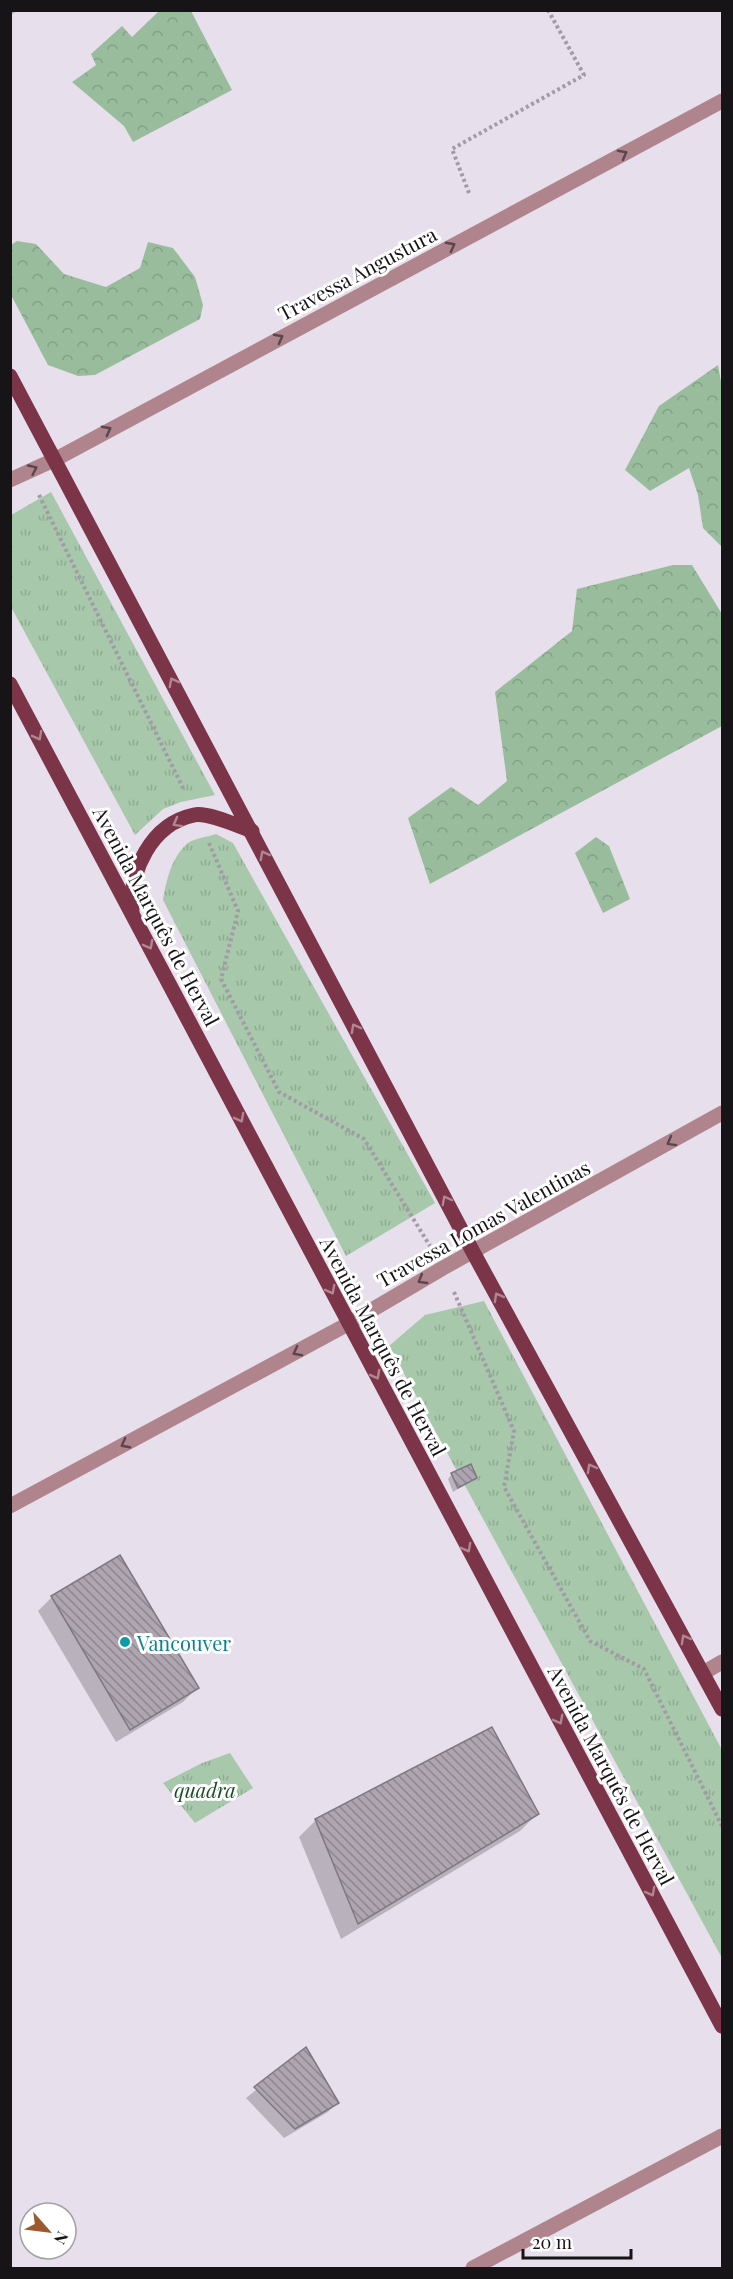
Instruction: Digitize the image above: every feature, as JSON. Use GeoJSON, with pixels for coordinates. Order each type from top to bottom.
{"type":"FeatureCollection","features":[{"type":"Feature","properties":{"kind":"main road"},"geometry":{"type":"LineString","coordinates":[[10,376],[56,459],[473,1252],[723,1709]]}},
{"type":"Feature","properties":{"kind":"main road","name":"Avenida Marquês de Herval"},"geometry":{"type":"LineString","coordinates":[[10,684],[723,2026]]}},
{"type":"Feature","properties":{"kind":"main road"},"geometry":{"type":"LineString","coordinates":[[132,914],[133,879],[146,850],[173,824],[196,814],[252,831]]}},
{"type":"Feature","properties":{"kind":"street","name":"Travessa Angustura"},"geometry":{"type":"LineString","coordinates":[[10,480],[56,459],[723,101]]}},
{"type":"Feature","properties":{"kind":"street","name":"Travessa Lomas Valentinas"},"geometry":{"type":"LineString","coordinates":[[10,1506],[348,1324],[443,1268],[723,1113]]}},
{"type":"Feature","properties":{"kind":"street"},"geometry":{"type":"LineString","coordinates":[[703,1673],[723,1662]]}},
{"type":"Feature","properties":{"kind":"street"},"geometry":{"type":"LineString","coordinates":[[473,2268],[723,2136]]}},
{"type":"Feature","properties":{"kind":"path"},"geometry":{"type":"LineString","coordinates":[[469,193],[452,149],[584,75],[548,10]]}},
{"type":"Feature","properties":{"kind":"path"},"geometry":{"type":"LineString","coordinates":[[27,471],[196,814],[238,911],[221,979],[279,1092],[364,1139],[443,1268],[514,1431],[504,1487],[590,1641],[644,1670],[723,1826]]}},
{"type":"Feature","properties":{"kind":"green space"},"geometry":{"type":"Polygon","coordinates":[[[160,10],[191,11],[232,90],[133,142],[124,126],[72,82],[96,65],[91,54],[122,26],[132,37],[160,10]]]}},
{"type":"Feature","properties":{"kind":"green space"},"geometry":{"type":"Polygon","coordinates":[[[17,241],[36,244],[64,274],[106,287],[140,268],[148,242],[173,248],[195,277],[203,305],[200,319],[95,375],[78,376],[48,365],[11,295],[11,245],[17,241]]]}},
{"type":"Feature","properties":{"kind":"green space"},"geometry":{"type":"Polygon","coordinates":[[[718,365],[722,387],[722,547],[703,528],[698,495],[689,468],[650,491],[625,470],[659,406],[718,365]]]}},
{"type":"Feature","properties":{"kind":"green space"},"geometry":{"type":"Polygon","coordinates":[[[51,492],[215,795],[181,802],[163,809],[135,835],[11,607],[11,515],[51,492]]]}},
{"type":"Feature","properties":{"kind":"green space"},"geometry":{"type":"Polygon","coordinates":[[[673,565],[692,565],[722,614],[722,726],[430,884],[408,818],[451,787],[478,805],[507,781],[495,692],[572,631],[577,589],[673,565]]]}},
{"type":"Feature","properties":{"kind":"green space"},"geometry":{"type":"Polygon","coordinates":[[[216,834],[233,843],[435,1203],[346,1256],[163,900],[171,869],[182,848],[191,841],[216,834]]]}},
{"type":"Feature","properties":{"kind":"green space"},"geometry":{"type":"Polygon","coordinates":[[[596,837],[609,846],[630,899],[603,913],[575,853],[596,837]]]}},
{"type":"Feature","properties":{"kind":"green space"},"geometry":{"type":"Polygon","coordinates":[[[484,1301],[722,1750],[722,1958],[389,1346],[425,1315],[484,1301]]]}},
{"type":"Feature","properties":{"kind":"green space","name":"quadra"},"geometry":{"type":"Polygon","coordinates":[[[230,1753],[253,1788],[195,1823],[163,1783],[202,1763],[230,1753]]]}},
{"type":"Feature","properties":{"kind":"building"},"geometry":{"type":"Polygon","coordinates":[[[471,1464],[477,1478],[458,1488],[451,1473],[471,1464]]]}},
{"type":"Feature","properties":{"kind":"building","name":"Vancouver"},"geometry":{"type":"Polygon","coordinates":[[[120,1555],[199,1688],[130,1730],[51,1596],[120,1555]]]}},
{"type":"Feature","properties":{"kind":"building"},"geometry":{"type":"Polygon","coordinates":[[[492,1727],[539,1814],[358,1924],[315,1819],[492,1727]]]}},
{"type":"Feature","properties":{"kind":"building"},"geometry":{"type":"Polygon","coordinates":[[[306,2047],[339,2103],[295,2129],[254,2087],[306,2047]]]}},
{"type":"Feature","properties":{"kind":"place","name":"Vancouver"},"geometry":{"type":"Point","coordinates":[125,1642]}}]}
